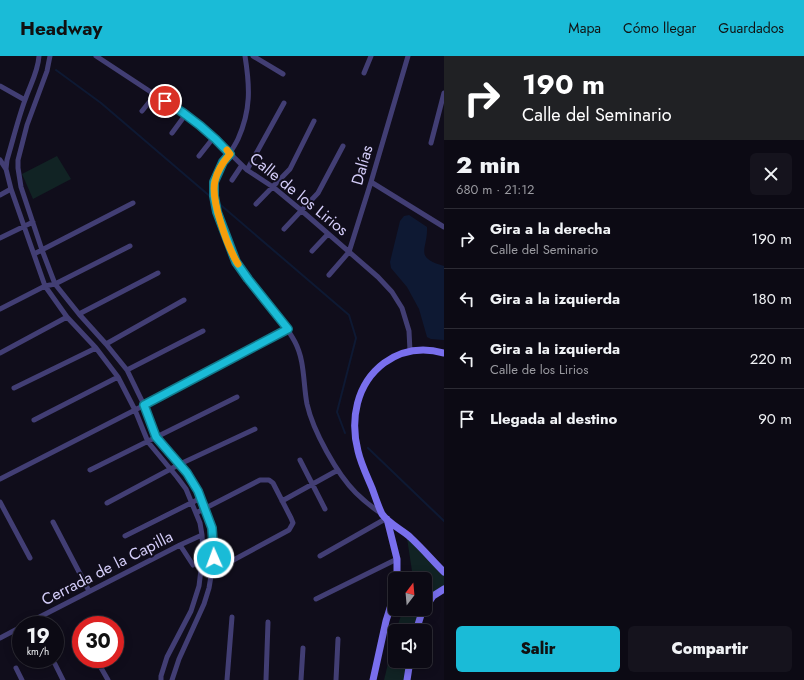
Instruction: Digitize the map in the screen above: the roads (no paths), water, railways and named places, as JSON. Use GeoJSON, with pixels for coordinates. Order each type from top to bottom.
{"type":"FeatureCollection","features":[{"type":"Feature","properties":{"kind":"street"},"geometry":{"type":"LineString","coordinates":[[6,169],[7,160],[25,100],[34,80],[39,56]]}},
{"type":"Feature","properties":{"kind":"street"},"geometry":{"type":"LineString","coordinates":[[50,56],[47,71],[27,125],[18,160],[21,187],[42,250],[55,284],[126,370],[144,405],[156,437],[187,473],[201,498],[212,528],[214,543],[213,571],[204,604],[179,659],[172,680]]}},
{"type":"Feature","properties":{"kind":"street","name":"Calle de los Lirios"},"geometry":{"type":"LineString","coordinates":[[96,56],[186,114],[214,137],[247,170],[272,187],[302,211],[378,277],[392,292],[402,308],[409,331],[410,351]]}},
{"type":"Feature","properties":{"kind":"street"},"geometry":{"type":"LineString","coordinates":[[245,56],[250,93],[246,118],[238,140],[230,154],[223,162],[214,182],[214,196],[217,212],[236,262],[288,329],[298,348],[303,368],[308,404],[314,423],[338,470],[355,492],[367,504],[385,516],[410,537],[444,572]]}},
{"type":"Feature","properties":{"kind":"street"},"geometry":{"type":"LineString","coordinates":[[253,56],[283,74]]}},
{"type":"Feature","properties":{"kind":"street"},"geometry":{"type":"LineString","coordinates":[[364,73],[371,56]]}},
{"type":"Feature","properties":{"kind":"street","name":"Dalías"},"geometry":{"type":"LineString","coordinates":[[329,275],[349,252],[408,56]]}},
{"type":"Feature","properties":{"kind":"street"},"geometry":{"type":"LineString","coordinates":[[34,80],[42,84]]}},
{"type":"Feature","properties":{"kind":"street"},"geometry":{"type":"LineString","coordinates":[[0,86],[25,100]]}},
{"type":"Feature","properties":{"kind":"street"},"geometry":{"type":"LineString","coordinates":[[431,143],[444,93]]}},
{"type":"Feature","properties":{"kind":"street"},"geometry":{"type":"LineString","coordinates":[[142,112],[155,95]]}},
{"type":"Feature","properties":{"kind":"street"},"geometry":{"type":"LineString","coordinates":[[247,170],[284,103]]}},
{"type":"Feature","properties":{"kind":"street"},"geometry":{"type":"LineString","coordinates":[[172,133],[186,114]]}},
{"type":"Feature","properties":{"kind":"street"},"geometry":{"type":"LineString","coordinates":[[256,204],[290,170],[314,121]]}},
{"type":"Feature","properties":{"kind":"street"},"geometry":{"type":"LineString","coordinates":[[199,156],[214,137]]}},
{"type":"Feature","properties":{"kind":"street"},"geometry":{"type":"LineString","coordinates":[[284,229],[318,193],[343,146]]}},
{"type":"Feature","properties":{"kind":"street"},"geometry":{"type":"LineString","coordinates":[[0,160],[6,169],[11,189],[45,286],[67,317],[96,348],[118,377],[135,410],[148,442],[186,489],[200,523],[203,553],[196,598],[167,657],[161,680]]}},
{"type":"Feature","properties":{"kind":"street"},"geometry":{"type":"LineString","coordinates":[[232,180],[242,165]]}},
{"type":"Feature","properties":{"kind":"street"},"geometry":{"type":"LineString","coordinates":[[371,182],[444,227]]}},
{"type":"Feature","properties":{"kind":"street"},"geometry":{"type":"LineString","coordinates":[[0,195],[11,189]]}},
{"type":"Feature","properties":{"kind":"street"},"geometry":{"type":"LineString","coordinates":[[34,254],[133,203]]}},
{"type":"Feature","properties":{"kind":"street"},"geometry":{"type":"LineString","coordinates":[[0,238],[33,222]]}},
{"type":"Feature","properties":{"kind":"street"},"geometry":{"type":"LineString","coordinates":[[312,251],[328,234]]}},
{"type":"Feature","properties":{"kind":"street"},"geometry":{"type":"LineString","coordinates":[[0,309],[45,286],[55,284],[130,246]]}},
{"type":"Feature","properties":{"kind":"street"},"geometry":{"type":"LineString","coordinates":[[79,314],[158,273]]}},
{"type":"Feature","properties":{"kind":"street"},"geometry":{"type":"LineString","coordinates":[[106,344],[184,300]]}},
{"type":"Feature","properties":{"kind":"street"},"geometry":{"type":"LineString","coordinates":[[0,353],[67,317]]}},
{"type":"Feature","properties":{"kind":"street"},"geometry":{"type":"LineString","coordinates":[[0,479],[288,329]]}},
{"type":"Feature","properties":{"kind":"street"},"geometry":{"type":"LineString","coordinates":[[126,370],[203,332]]}},
{"type":"Feature","properties":{"kind":"street"},"geometry":{"type":"LineString","coordinates":[[14,388],[96,348]]}},
{"type":"Feature","properties":{"kind":"street"},"geometry":{"type":"LineString","coordinates":[[397,572],[397,559],[385,516],[362,465],[358,450],[354,420],[360,393],[367,380],[380,366],[393,356],[410,351],[427,350],[444,353]]}},
{"type":"Feature","properties":{"kind":"street"},"geometry":{"type":"LineString","coordinates":[[34,420],[118,377]]}},
{"type":"Feature","properties":{"kind":"street"},"geometry":{"type":"LineString","coordinates":[[90,470],[236,397]]}},
{"type":"Feature","properties":{"kind":"street"},"geometry":{"type":"LineString","coordinates":[[107,503],[180,464],[255,429]]}},
{"type":"Feature","properties":{"kind":"street"},"geometry":{"type":"LineString","coordinates":[[300,460],[325,509]]}},
{"type":"Feature","properties":{"kind":"street"},"geometry":{"type":"LineString","coordinates":[[282,501],[338,470]]}},
{"type":"Feature","properties":{"kind":"street"},"geometry":{"type":"LineString","coordinates":[[196,513],[205,507],[264,480],[269,480],[273,483],[293,523],[289,530],[213,571]]}},
{"type":"Feature","properties":{"kind":"street"},"geometry":{"type":"LineString","coordinates":[[125,536],[201,498]]}},
{"type":"Feature","properties":{"kind":"street"},"geometry":{"type":"LineString","coordinates":[[0,502],[30,558]]}},
{"type":"Feature","properties":{"kind":"street"},"geometry":{"type":"LineString","coordinates":[[320,556],[385,516]]}},
{"type":"Feature","properties":{"kind":"street"},"geometry":{"type":"LineString","coordinates":[[53,522],[89,591]]}},
{"type":"Feature","properties":{"kind":"street","name":"Cerrada de la Capilla"},"geometry":{"type":"LineString","coordinates":[[41,616],[202,535]]}},
{"type":"Feature","properties":{"kind":"street"},"geometry":{"type":"LineString","coordinates":[[180,545],[193,565]]}},
{"type":"Feature","properties":{"kind":"street"},"geometry":{"type":"LineString","coordinates":[[316,599],[397,559]]}},
{"type":"Feature","properties":{"kind":"street"},"geometry":{"type":"LineString","coordinates":[[432,598],[444,589]]}},
{"type":"Feature","properties":{"kind":"street"},"geometry":{"type":"LineString","coordinates":[[374,680],[388,615]]}},
{"type":"Feature","properties":{"kind":"street"},"geometry":{"type":"LineString","coordinates":[[227,680],[232,617]]}},
{"type":"Feature","properties":{"kind":"street"},"geometry":{"type":"LineString","coordinates":[[266,680],[268,622]]}},
{"type":"Feature","properties":{"kind":"street"},"geometry":{"type":"LineString","coordinates":[[0,638],[12,632]]}},
{"type":"Feature","properties":{"kind":"street"},"geometry":{"type":"LineString","coordinates":[[336,680],[338,639]]}},
{"type":"Feature","properties":{"kind":"street"},"geometry":{"type":"LineString","coordinates":[[300,680],[303,648]]}},
{"type":"Feature","properties":{"kind":"street"},"geometry":{"type":"LineString","coordinates":[[16,668],[22,680]]}},
{"type":"Feature","properties":{"kind":"street"},"geometry":{"type":"LineString","coordinates":[[57,668],[63,680]]}},
{"type":"Feature","properties":{"kind":"street"},"geometry":{"type":"LineString","coordinates":[[101,668],[108,680]]}},
{"type":"Feature","properties":{"kind":"street"},"geometry":{"type":"LineString","coordinates":[[407,680],[409,668]]}},
{"type":"Feature","properties":{"kind":"water"},"geometry":{"type":"Polygon","coordinates":[[[409,215],[427,227],[424,252],[425,256],[434,263],[444,266],[444,340],[431,339],[427,337],[419,309],[407,287],[391,268],[390,262],[400,221],[404,216],[409,215]]]}},
{"type":"Feature","properties":{"kind":"waterway"},"geometry":{"type":"LineString","coordinates":[[56,70],[101,103],[212,198]]}},
{"type":"Feature","properties":{"kind":"waterway"},"geometry":{"type":"LineString","coordinates":[[216,201],[349,315],[356,338],[337,412],[345,433]]}},
{"type":"Feature","properties":{"kind":"waterway"},"geometry":{"type":"LineString","coordinates":[[368,448],[444,521]]}}]}
